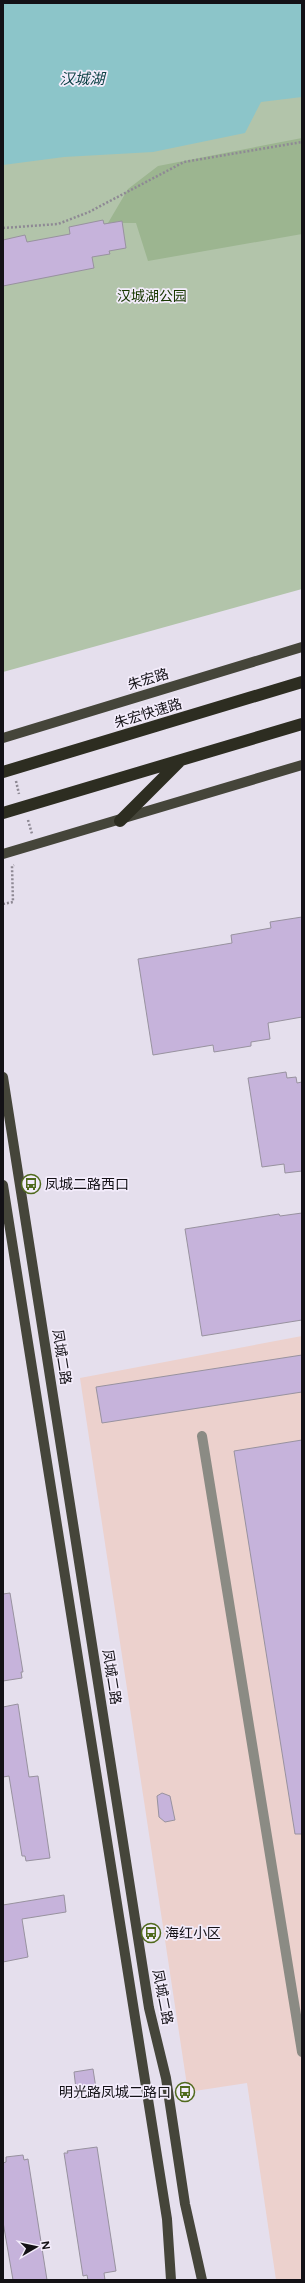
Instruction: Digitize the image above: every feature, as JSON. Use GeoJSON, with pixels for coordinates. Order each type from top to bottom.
{"type":"FeatureCollection","features":[{"type":"Feature","properties":{"kind":"highway","name":"朱宏快速路"},"geometry":{"type":"LineString","coordinates":[[9,774],[302,682]]}},
{"type":"Feature","properties":{"kind":"highway"},"geometry":{"type":"LineString","coordinates":[[3,813],[302,724]]}},
{"type":"Feature","properties":{"kind":"highway"},"geometry":{"type":"LineString","coordinates":[[120,821],[181,760]]}},
{"type":"Feature","properties":{"kind":"main road","name":"朱宏路"},"geometry":{"type":"LineString","coordinates":[[3,738],[302,647]]}},
{"type":"Feature","properties":{"kind":"main road"},"geometry":{"type":"LineString","coordinates":[[3,854],[120,821],[302,765]]}},
{"type":"Feature","properties":{"kind":"main road","name":"凤城二路"},"geometry":{"type":"LineString","coordinates":[[3,1077],[148,2000],[166,2078],[185,2204],[202,2280]]}},
{"type":"Feature","properties":{"kind":"main road"},"geometry":{"type":"LineString","coordinates":[[3,1185],[167,2219],[170,2280]]}},
{"type":"Feature","properties":{"kind":"lane"},"geometry":{"type":"LineString","coordinates":[[202,1436],[302,2052]]}},
{"type":"Feature","properties":{"kind":"path"},"geometry":{"type":"LineString","coordinates":[[3,228],[58,224],[89,212],[184,162],[302,142]]}},
{"type":"Feature","properties":{"kind":"path"},"geometry":{"type":"LineString","coordinates":[[9,774],[21,798]]}},
{"type":"Feature","properties":{"kind":"path"},"geometry":{"type":"LineString","coordinates":[[25,813],[34,842]]}},
{"type":"Feature","properties":{"kind":"path"},"geometry":{"type":"LineString","coordinates":[[3,904],[13,902],[12,866],[18,862]]}},
{"type":"Feature","properties":{"kind":"shaded area"},"geometry":{"type":"Polygon","coordinates":[[[302,138],[302,234],[148,261],[136,223],[108,223],[128,189],[158,166],[302,138]]]}},
{"type":"Feature","properties":{"kind":"shaded area"},"geometry":{"type":"Polygon","coordinates":[[[302,1336],[302,2280],[276,2280],[247,2083],[188,2092],[80,1378],[302,1336]]]}},
{"type":"Feature","properties":{"kind":"green space","name":"汉城湖公园"},"geometry":{"type":"Polygon","coordinates":[[[3,3],[302,3],[302,589],[3,672],[3,3]]]}},
{"type":"Feature","properties":{"kind":"water","name":"汉城湖"},"geometry":{"type":"Polygon","coordinates":[[[3,3],[302,3],[302,97],[261,102],[245,133],[153,152],[64,157],[3,165],[3,3]]]}},
{"type":"Feature","properties":{"kind":"building"},"geometry":{"type":"Polygon","coordinates":[[[103,220],[104,224],[122,221],[126,248],[109,251],[110,254],[92,257],[94,268],[3,286],[3,240],[25,235],[27,242],[70,234],[69,227],[103,220]]]}},
{"type":"Feature","properties":{"kind":"building"},"geometry":{"type":"Polygon","coordinates":[[[302,917],[302,1017],[268,1023],[270,1039],[251,1042],[251,1046],[214,1052],[213,1045],[153,1055],[138,959],[232,943],[231,935],[271,928],[270,922],[302,917]]]}},
{"type":"Feature","properties":{"kind":"building"},"geometry":{"type":"Polygon","coordinates":[[[286,1072],[287,1078],[296,1077],[297,1083],[302,1082],[302,1171],[285,1173],[284,1164],[262,1167],[248,1078],[286,1072]]]}},
{"type":"Feature","properties":{"kind":"building"},"geometry":{"type":"Polygon","coordinates":[[[302,1213],[302,1320],[202,1336],[185,1229],[279,1214],[280,1216],[302,1213]]]}},
{"type":"Feature","properties":{"kind":"building"},"geometry":{"type":"Polygon","coordinates":[[[302,1355],[302,1392],[102,1423],[96,1387],[302,1355]]]}},
{"type":"Feature","properties":{"kind":"building"},"geometry":{"type":"Polygon","coordinates":[[[302,1440],[302,1834],[295,1834],[234,1451],[302,1440]]]}},
{"type":"Feature","properties":{"kind":"building"},"geometry":{"type":"Polygon","coordinates":[[[10,1593],[23,1672],[21,1672],[22,1678],[3,1681],[3,1594],[10,1593]]]}},
{"type":"Feature","properties":{"kind":"building"},"geometry":{"type":"Polygon","coordinates":[[[18,1704],[29,1777],[38,1776],[50,1858],[26,1861],[25,1856],[22,1856],[9,1776],[3,1777],[3,1707],[18,1704]]]}},
{"type":"Feature","properties":{"kind":"building"},"geometry":{"type":"Polygon","coordinates":[[[162,1793],[170,1796],[175,1820],[165,1822],[159,1817],[157,1796],[162,1793]]]}},
{"type":"Feature","properties":{"kind":"building"},"geometry":{"type":"Polygon","coordinates":[[[64,1895],[66,1912],[22,1919],[28,1957],[3,1962],[3,1905],[64,1895]]]}},
{"type":"Feature","properties":{"kind":"building"},"geometry":{"type":"Polygon","coordinates":[[[93,2069],[97,2095],[77,2098],[74,2072],[93,2069]]]}},
{"type":"Feature","properties":{"kind":"building"},"geometry":{"type":"Polygon","coordinates":[[[97,2147],[116,2271],[104,2273],[105,2280],[88,2280],[87,2275],[83,2276],[64,2153],[68,2153],[67,2151],[97,2147]]]}},
{"type":"Feature","properties":{"kind":"building"},"geometry":{"type":"Polygon","coordinates":[[[23,2155],[24,2160],[28,2159],[47,2280],[13,2280],[3,2222],[3,2163],[6,2162],[6,2157],[23,2155]]]}},
{"type":"Feature","properties":{"kind":"place","name":"凤城二路西口"},"geometry":{"type":"Point","coordinates":[31,1184]}},
{"type":"Feature","properties":{"kind":"place","name":"海红小区"},"geometry":{"type":"Point","coordinates":[151,1933]}},
{"type":"Feature","properties":{"kind":"place","name":"明光路凤城二路口"},"geometry":{"type":"Point","coordinates":[185,2092]}}]}
